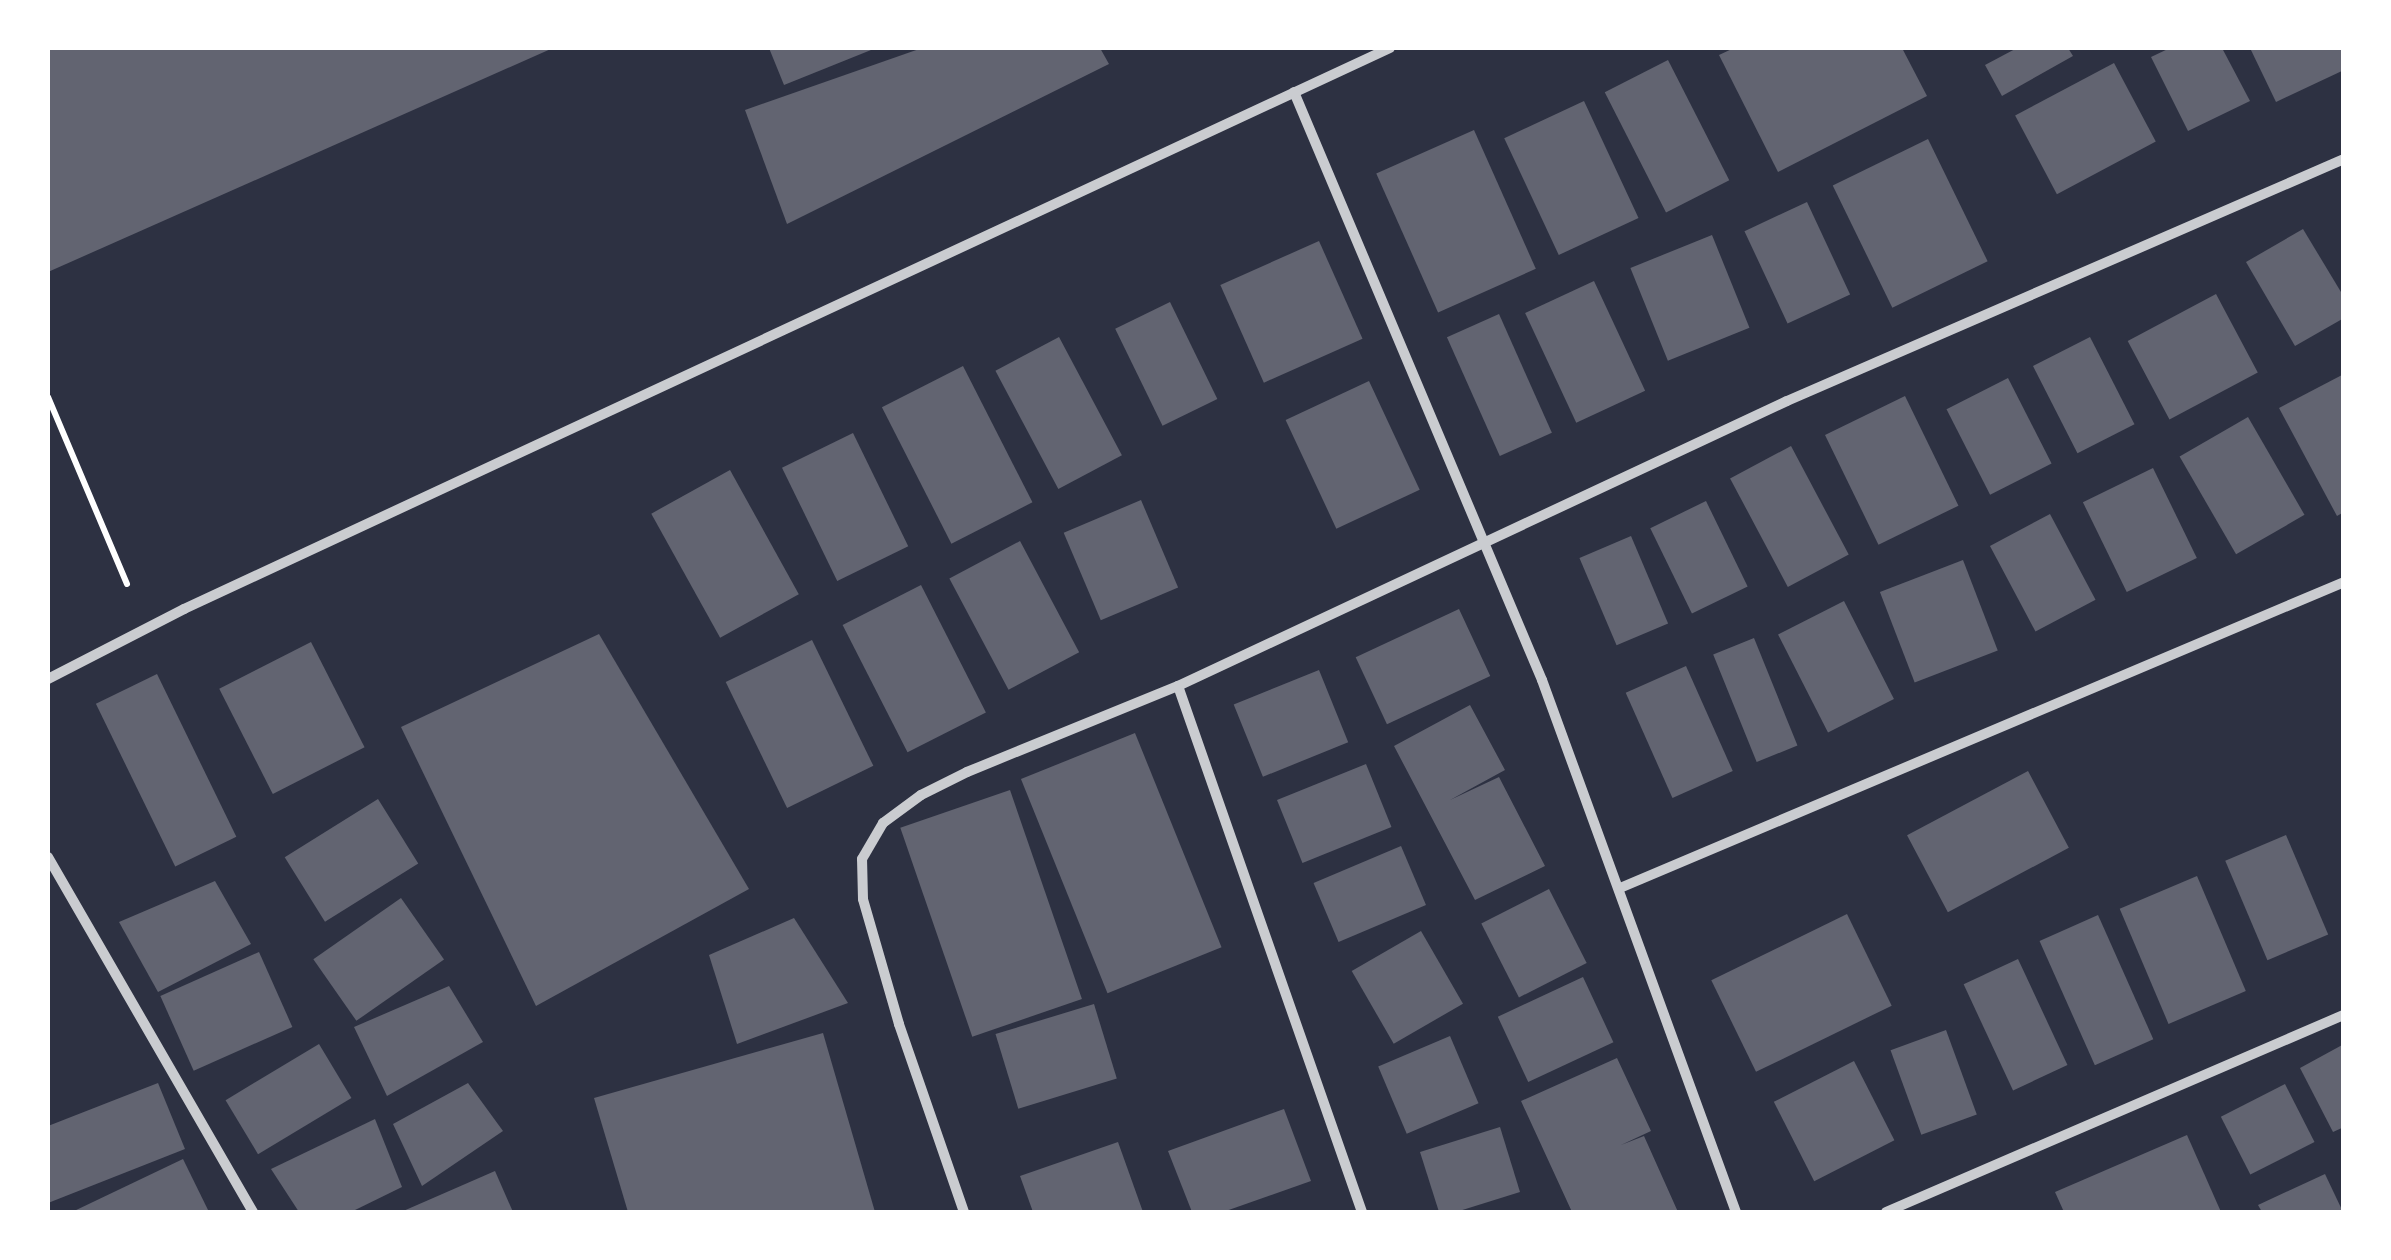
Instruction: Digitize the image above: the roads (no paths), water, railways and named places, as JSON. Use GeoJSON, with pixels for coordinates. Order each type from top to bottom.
{"type":"FeatureCollection","features":[{"type":"Feature","properties":{"kind":"street"},"geometry":{"type":"LineString","coordinates":[[48,678],[145,628],[1390,48]]}},
{"type":"Feature","properties":{"kind":"street"},"geometry":{"type":"LineString","coordinates":[[1294,92],[1542,680],[1736,1212]]}},
{"type":"Feature","properties":{"kind":"street"},"geometry":{"type":"LineString","coordinates":[[964,1212],[899,1024],[863,898],[862,859],[883,822],[920,795],[1178,686],[1787,401],[2344,159]]}},
{"type":"Feature","properties":{"kind":"street"},"geometry":{"type":"LineString","coordinates":[[1620,888],[2344,582]]}},
{"type":"Feature","properties":{"kind":"street"},"geometry":{"type":"LineString","coordinates":[[1178,686],[1362,1212]]}},
{"type":"Feature","properties":{"kind":"street"},"geometry":{"type":"LineString","coordinates":[[48,857],[253,1212]]}},
{"type":"Feature","properties":{"kind":"street"},"geometry":{"type":"LineString","coordinates":[[1886,1212],[2344,1015]]}}]}
